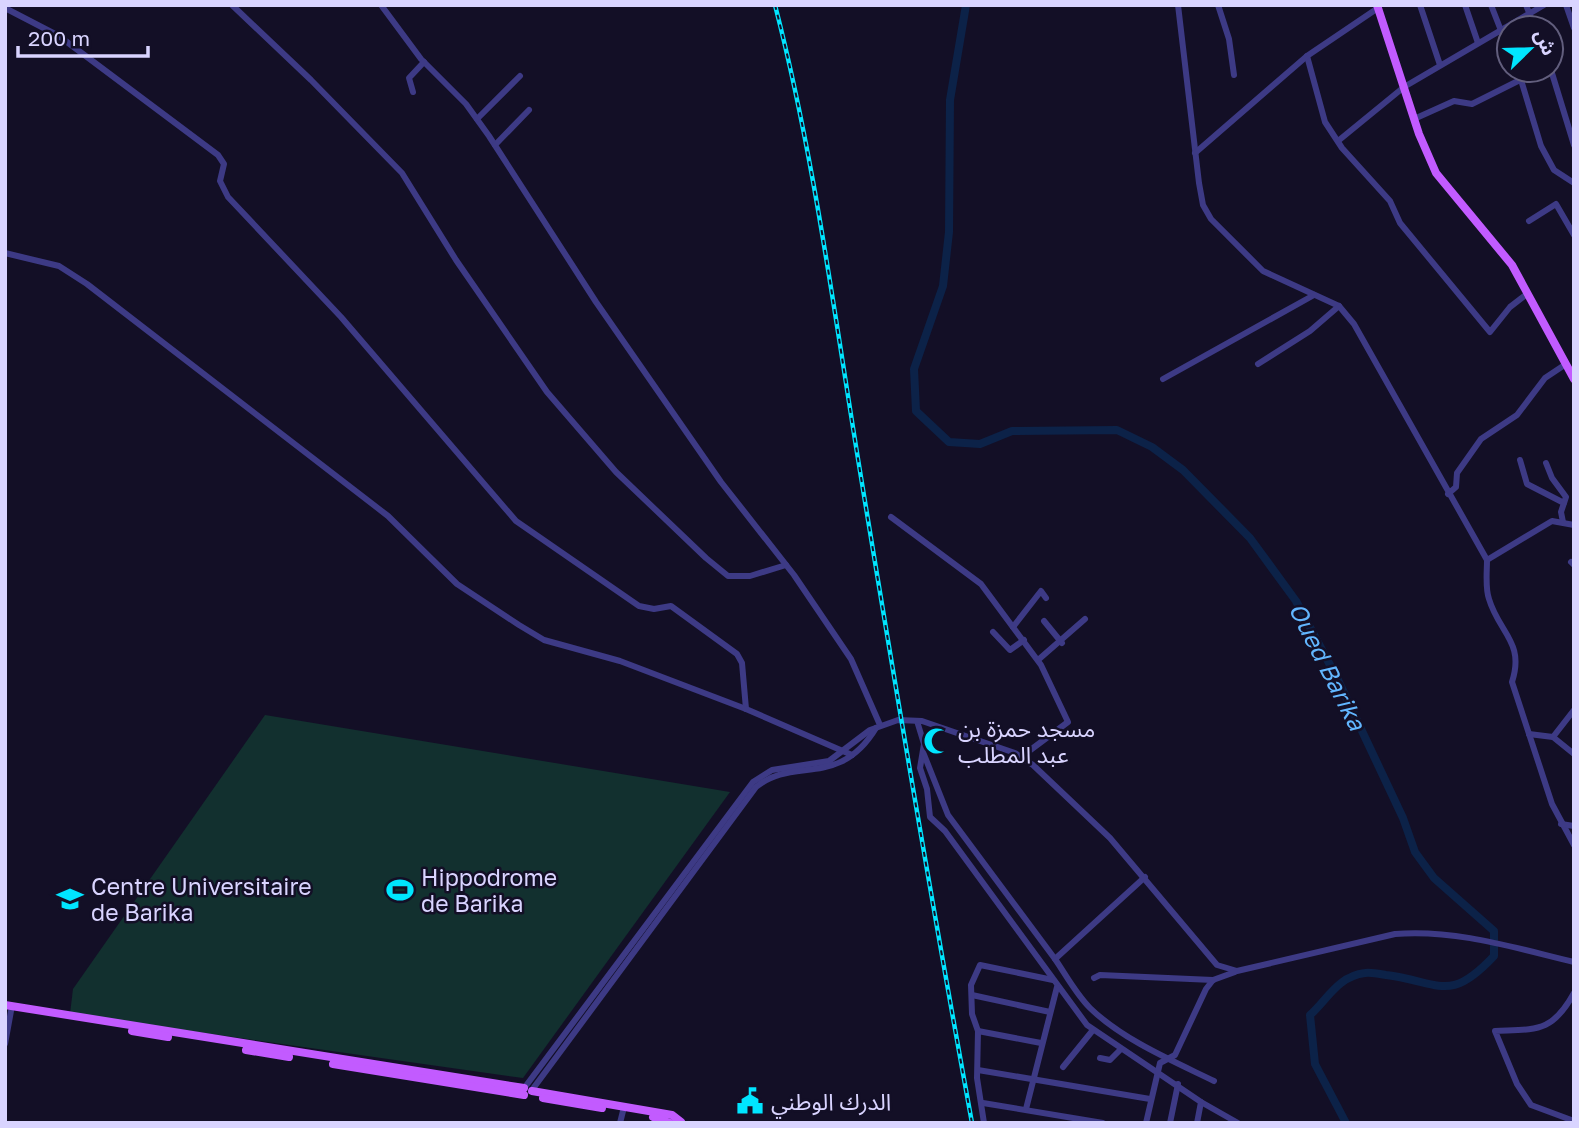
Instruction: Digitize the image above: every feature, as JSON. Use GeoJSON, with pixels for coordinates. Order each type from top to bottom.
{"type":"FeatureCollection","features":[{"type":"Feature","properties":{"kind":"main road"},"geometry":{"type":"LineString","coordinates":[[1378,7],[1414,119],[1436,173],[1496,243],[1574,379]]}},
{"type":"Feature","properties":{"kind":"main road"},"geometry":{"type":"LineString","coordinates":[[7,1008],[672,1115],[681,1123],[688,1123]]}},
{"type":"Feature","properties":{"kind":"main road"},"geometry":{"type":"LineString","coordinates":[[623,1109],[670,1123]]}},
{"type":"Feature","properties":{"kind":"street"},"geometry":{"type":"LineString","coordinates":[[232,5],[311,80],[402,173],[456,260],[548,391],[616,472],[706,558],[729,576],[750,576],[786,565]]}},
{"type":"Feature","properties":{"kind":"street"},"geometry":{"type":"LineString","coordinates":[[381,5],[424,62],[477,119],[596,302],[721,482],[786,565],[851,659],[878,726]]}},
{"type":"Feature","properties":{"kind":"street"},"geometry":{"type":"LineString","coordinates":[[1178,5],[1203,205],[1210,219],[1263,271],[1339,306],[1367,345],[1487,560],[1488,598],[1517,653],[1517,666],[1512,682],[1560,824],[1574,845]]}},
{"type":"Feature","properties":{"kind":"street"},"geometry":{"type":"LineString","coordinates":[[1218,5],[1229,39],[1234,75]]}},
{"type":"Feature","properties":{"kind":"street"},"geometry":{"type":"LineString","coordinates":[[1420,5],[1440,65]]}},
{"type":"Feature","properties":{"kind":"street"},"geometry":{"type":"LineString","coordinates":[[1465,5],[1478,43]]}},
{"type":"Feature","properties":{"kind":"street"},"geometry":{"type":"LineString","coordinates":[[1527,9],[1544,5]]}},
{"type":"Feature","properties":{"kind":"street"},"geometry":{"type":"LineString","coordinates":[[1566,5],[1574,29]]}},
{"type":"Feature","properties":{"kind":"street"},"geometry":{"type":"LineString","coordinates":[[1195,153],[1307,56],[1378,7]]}},
{"type":"Feature","properties":{"kind":"street"},"geometry":{"type":"LineString","coordinates":[[5,8],[69,43],[218,155],[225,164],[220,181],[228,197],[341,317],[508,512],[639,606],[654,609],[671,606],[732,649],[742,663],[746,709]]}},
{"type":"Feature","properties":{"kind":"street"},"geometry":{"type":"LineString","coordinates":[[1338,141],[1404,87],[1495,33]]}},
{"type":"Feature","properties":{"kind":"street"},"geometry":{"type":"LineString","coordinates":[[1307,56],[1325,122],[1390,201],[1400,223],[1490,332],[1510,307],[1527,294]]}},
{"type":"Feature","properties":{"kind":"street"},"geometry":{"type":"LineString","coordinates":[[413,92],[409,78],[424,62]]}},
{"type":"Feature","properties":{"kind":"street"},"geometry":{"type":"LineString","coordinates":[[477,119],[520,76]]}},
{"type":"Feature","properties":{"kind":"street"},"geometry":{"type":"LineString","coordinates":[[1414,119],[1454,101],[1472,104],[1510,84]]}},
{"type":"Feature","properties":{"kind":"street"},"geometry":{"type":"LineString","coordinates":[[1523,84],[1541,146],[1554,170],[1574,183]]}},
{"type":"Feature","properties":{"kind":"street"},"geometry":{"type":"LineString","coordinates":[[1555,84],[1574,145]]}},
{"type":"Feature","properties":{"kind":"street"},"geometry":{"type":"LineString","coordinates":[[495,145],[529,110]]}},
{"type":"Feature","properties":{"kind":"street"},"geometry":{"type":"LineString","coordinates":[[1529,221],[1556,204],[1574,235]]}},
{"type":"Feature","properties":{"kind":"street"},"geometry":{"type":"LineString","coordinates":[[5,253],[58,266],[87,284],[388,516],[457,584],[544,640],[620,661],[849,752]]}},
{"type":"Feature","properties":{"kind":"street"},"geometry":{"type":"LineString","coordinates":[[1163,379],[1314,295]]}},
{"type":"Feature","properties":{"kind":"street"},"geometry":{"type":"LineString","coordinates":[[1258,364],[1310,331],[1339,306]]}},
{"type":"Feature","properties":{"kind":"street"},"geometry":{"type":"LineString","coordinates":[[1448,494],[1456,487],[1457,474],[1481,439],[1517,415],[1545,378],[1566,364]]}},
{"type":"Feature","properties":{"kind":"street"},"geometry":{"type":"LineString","coordinates":[[1520,460],[1527,484],[1564,503]]}},
{"type":"Feature","properties":{"kind":"street"},"geometry":{"type":"LineString","coordinates":[[1546,463],[1552,478],[1566,497],[1561,512],[1563,522]]}},
{"type":"Feature","properties":{"kind":"street"},"geometry":{"type":"LineString","coordinates":[[891,517],[981,584],[1038,660],[1068,722],[1021,757]]}},
{"type":"Feature","properties":{"kind":"street"},"geometry":{"type":"LineString","coordinates":[[1487,560],[1552,520],[1574,525]]}},
{"type":"Feature","properties":{"kind":"street"},"geometry":{"type":"LineString","coordinates":[[1013,627],[1041,591],[1046,598]]}},
{"type":"Feature","properties":{"kind":"street"},"geometry":{"type":"LineString","coordinates":[[1038,660],[1062,643],[1084,619]]}},
{"type":"Feature","properties":{"kind":"street"},"geometry":{"type":"LineString","coordinates":[[1045,621],[1062,643]]}},
{"type":"Feature","properties":{"kind":"street"},"geometry":{"type":"LineString","coordinates":[[993,632],[1010,650],[1024,640]]}},
{"type":"Feature","properties":{"kind":"street"},"geometry":{"type":"LineString","coordinates":[[1553,737],[1572,715]]}},
{"type":"Feature","properties":{"kind":"street"},"geometry":{"type":"LineString","coordinates":[[528,1091],[753,782],[772,769],[820,764],[849,752],[878,726],[898,720],[917,721],[967,735],[1021,757],[1065,794],[1145,877],[1217,965],[1237,971]]}},
{"type":"Feature","properties":{"kind":"street"},"geometry":{"type":"LineString","coordinates":[[917,721],[924,744],[920,768],[927,789],[930,817],[945,831],[1055,983],[1093,1030],[1178,1084],[1201,1102],[1238,1123]]}},
{"type":"Feature","properties":{"kind":"street"},"geometry":{"type":"LineString","coordinates":[[1529,734],[1553,737],[1574,754]]}},
{"type":"Feature","properties":{"kind":"street"},"geometry":{"type":"LineString","coordinates":[[922,751],[948,815],[1089,1007],[1107,1022],[1166,1059],[1214,1081]]}},
{"type":"Feature","properties":{"kind":"street"},"geometry":{"type":"LineString","coordinates":[[1560,824],[1574,826]]}},
{"type":"Feature","properties":{"kind":"street"},"geometry":{"type":"LineString","coordinates":[[1055,959],[1145,877]]}},
{"type":"Feature","properties":{"kind":"street"},"geometry":{"type":"LineString","coordinates":[[1094,978],[1100,975],[1213,980],[1237,971],[1395,934],[1450,933],[1574,962]]}},
{"type":"Feature","properties":{"kind":"street"},"geometry":{"type":"LineString","coordinates":[[984,1123],[978,1070],[978,1031],[972,1014],[971,985],[980,965],[1055,983]]}},
{"type":"Feature","properties":{"kind":"street"},"geometry":{"type":"LineString","coordinates":[[1146,1123],[1156,1070],[1166,1059],[1175,1055],[1206,989],[1213,980]]}},
{"type":"Feature","properties":{"kind":"street"},"geometry":{"type":"LineString","coordinates":[[1026,1109],[1055,983]]}},
{"type":"Feature","properties":{"kind":"street"},"geometry":{"type":"LineString","coordinates":[[1574,993],[1561,1016],[1541,1029],[1495,1031],[1517,1084],[1531,1105],[1574,1121]]}},
{"type":"Feature","properties":{"kind":"street"},"geometry":{"type":"LineString","coordinates":[[972,995],[1050,1012]]}},
{"type":"Feature","properties":{"kind":"street"},"geometry":{"type":"LineString","coordinates":[[5,1044],[7,1008]]}},
{"type":"Feature","properties":{"kind":"street"},"geometry":{"type":"LineString","coordinates":[[1063,1067],[1093,1030]]}},
{"type":"Feature","properties":{"kind":"street"},"geometry":{"type":"LineString","coordinates":[[978,1031],[1041,1043]]}},
{"type":"Feature","properties":{"kind":"street"},"geometry":{"type":"LineString","coordinates":[[1100,1058],[1110,1060],[1122,1049]]}},
{"type":"Feature","properties":{"kind":"street"},"geometry":{"type":"LineString","coordinates":[[978,1070],[1150,1099]]}},
{"type":"Feature","properties":{"kind":"street"},"geometry":{"type":"LineString","coordinates":[[1170,1123],[1178,1084]]}},
{"type":"Feature","properties":{"kind":"street"},"geometry":{"type":"LineString","coordinates":[[1197,1123],[1201,1102]]}},
{"type":"Feature","properties":{"kind":"street"},"geometry":{"type":"LineString","coordinates":[[983,1103],[1103,1123]]}},
{"type":"Feature","properties":{"kind":"street"},"geometry":{"type":"LineString","coordinates":[[621,1122],[623,1109]]}},
{"type":"Feature","properties":{"kind":"green space","name":"Hippodrome de Barika"},"geometry":{"type":"Polygon","coordinates":[[[265,715],[730,792],[523,1078],[70,1014],[73,989],[265,715]]]}},
{"type":"Feature","properties":{"kind":"waterway","name":"Oued Barika"},"geometry":{"type":"LineString","coordinates":[[966,5],[950,100],[949,232],[943,286],[914,369],[916,411],[949,442],[980,444],[1012,431],[1117,430],[1152,447],[1183,470],[1250,538],[1296,601],[1338,680],[1403,818],[1415,852],[1434,878],[1494,931],[1494,956],[1466,980],[1444,986],[1376,973],[1356,975],[1334,989],[1310,1015],[1315,1064],[1346,1123]]}},
{"type":"Feature","properties":{"kind":"railway"},"geometry":{"type":"LineString","coordinates":[[775,5],[812,177],[900,712],[972,1123]]}},
{"type":"Feature","properties":{"kind":"place","name":"مسجد حمزة بن عبد المطلب"},"geometry":{"type":"Point","coordinates":[937,741]}},
{"type":"Feature","properties":{"kind":"place","name":"Hippodrome de Barika"},"geometry":{"type":"Point","coordinates":[400,890]}},
{"type":"Feature","properties":{"kind":"place","name":"Centre Universitaire de Barika"},"geometry":{"type":"Point","coordinates":[70,899]}},
{"type":"Feature","properties":{"kind":"place","name":"الدرك الوطني"},"geometry":{"type":"Point","coordinates":[750,1101]}}]}
